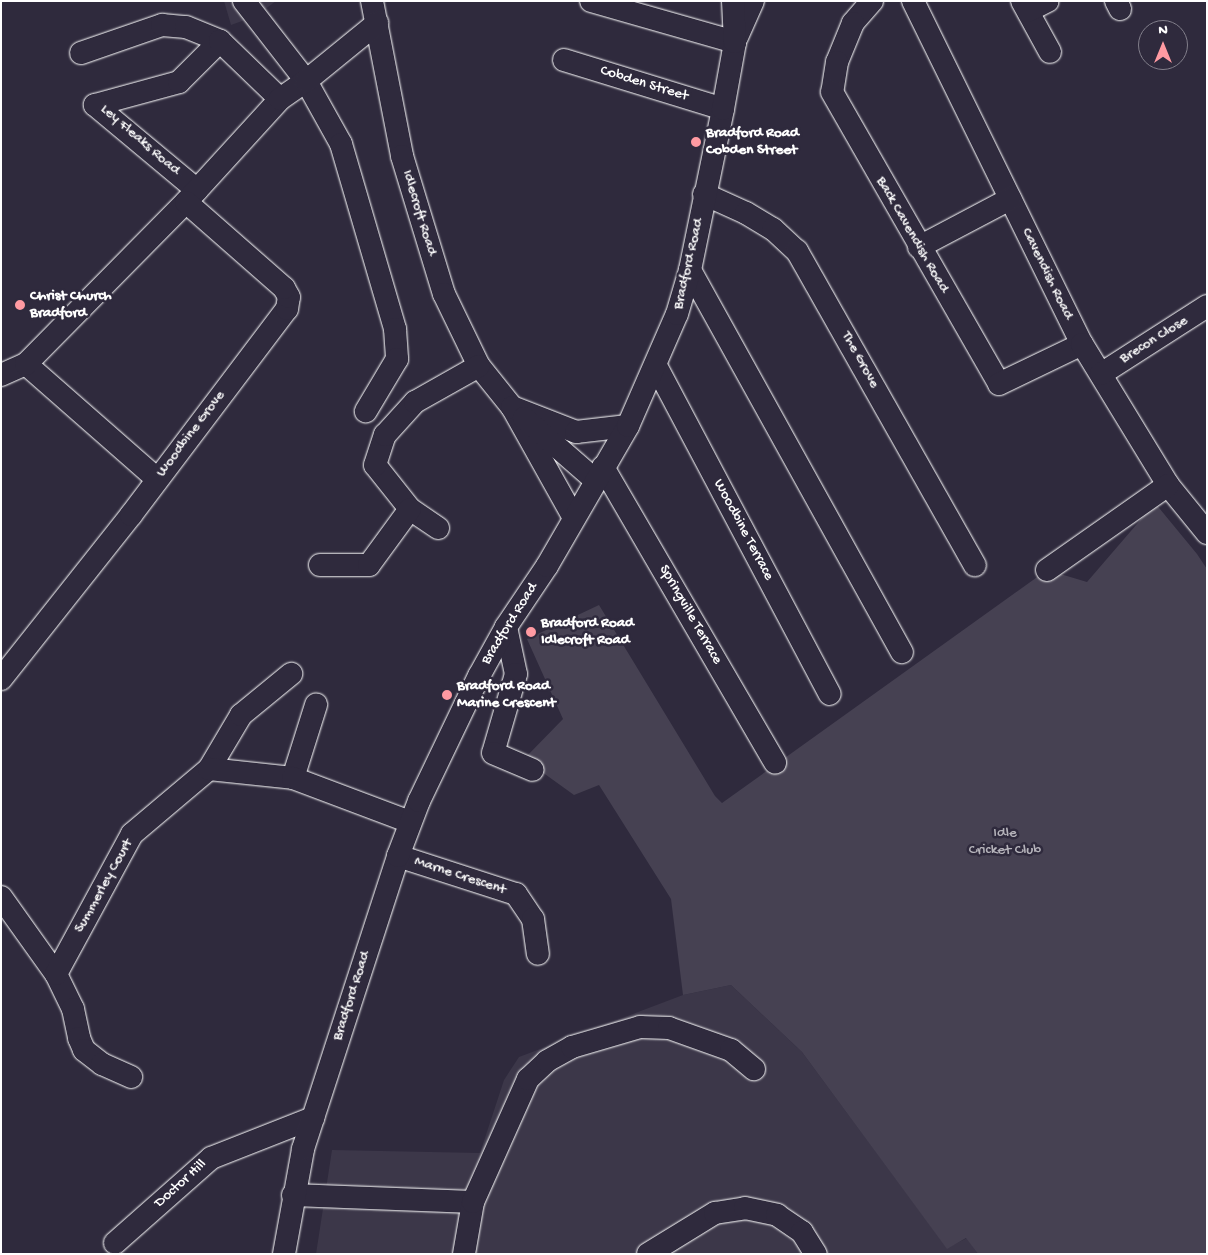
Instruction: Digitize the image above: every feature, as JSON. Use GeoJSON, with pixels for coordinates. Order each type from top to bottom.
{"type":"FeatureCollection","features":[{"type":"Feature","properties":{"kind":"street"},"geometry":{"type":"LineString","coordinates":[[244,1],[306,80],[341,144],[395,329],[397,358],[366,411]]}},
{"type":"Feature","properties":{"kind":"street"},"geometry":{"type":"LineString","coordinates":[[591,1],[735,42],[753,1]]}},
{"type":"Feature","properties":{"kind":"street","name":"Bradford Road"},"geometry":{"type":"LineString","coordinates":[[284,1254],[293,1195],[303,1150],[410,822],[479,676],[506,627],[547,566],[628,426],[656,366],[677,314],[690,270],[735,42],[733,1]]}},
{"type":"Feature","properties":{"kind":"street","name":"Back Cavendish Road"},"geometry":{"type":"LineString","coordinates":[[872,1],[854,23],[850,31],[837,62],[832,92],[999,384],[1082,344]]}},
{"type":"Feature","properties":{"kind":"street"},"geometry":{"type":"LineString","coordinates":[[1048,1],[1025,6],[1050,52]]}},
{"type":"Feature","properties":{"kind":"street","name":"Cavendish Road"},"geometry":{"type":"LineString","coordinates":[[915,2],[1082,344],[1168,485],[1207,533]]}},
{"type":"Feature","properties":{"kind":"street"},"geometry":{"type":"LineString","coordinates":[[1,375],[26,364],[192,196],[280,99],[306,80],[375,12]]}},
{"type":"Feature","properties":{"kind":"street","name":"Idlecroft Road"},"geometry":{"type":"LineString","coordinates":[[375,12],[402,156],[444,294],[479,366],[512,407],[574,518]]}},
{"type":"Feature","properties":{"kind":"street"},"geometry":{"type":"LineString","coordinates":[[81,53],[162,25],[186,27],[220,41],[280,99]]}},
{"type":"Feature","properties":{"kind":"street","name":"Ley Fleaks Road"},"geometry":{"type":"LineString","coordinates":[[192,196],[95,105],[179,82],[220,41]]}},
{"type":"Feature","properties":{"kind":"street","name":"Cobden Street"},"geometry":{"type":"LineString","coordinates":[[564,60],[723,109]]}},
{"type":"Feature","properties":{"kind":"street","name":"The Grove"},"geometry":{"type":"LineString","coordinates":[[704,194],[746,213],[773,229],[797,251],[975,564]]}},
{"type":"Feature","properties":{"kind":"street","name":"Woodbine Grove"},"geometry":{"type":"LineString","coordinates":[[1,679],[157,479],[286,309],[289,297],[284,288],[192,196]]}},
{"type":"Feature","properties":{"kind":"street"},"geometry":{"type":"LineString","coordinates":[[919,247],[1010,199]]}},
{"type":"Feature","properties":{"kind":"street"},"geometry":{"type":"LineString","coordinates":[[690,270],[902,652]]}},
{"type":"Feature","properties":{"kind":"street","name":"Brecon Close"},"geometry":{"type":"LineString","coordinates":[[1101,374],[1207,306]]}},
{"type":"Feature","properties":{"kind":"street"},"geometry":{"type":"LineString","coordinates":[[26,364],[157,479]]}},
{"type":"Feature","properties":{"kind":"street"},"geometry":{"type":"LineString","coordinates":[[438,528],[410,509],[375,465],[385,435],[415,402],[479,366]]}},
{"type":"Feature","properties":{"kind":"street","name":"Woodbine Terrace"},"geometry":{"type":"LineString","coordinates":[[656,366],[830,694]]}},
{"type":"Feature","properties":{"kind":"street","name":"Idlecroft Road"},"geometry":{"type":"LineString","coordinates":[[512,407],[576,432],[628,426]]}},
{"type":"Feature","properties":{"kind":"street","name":"Idlecroft Road"},"geometry":{"type":"LineString","coordinates":[[512,407],[599,474]]}},
{"type":"Feature","properties":{"kind":"street","name":"Springville Terrace"},"geometry":{"type":"LineString","coordinates":[[599,474],[776,764]]}},
{"type":"Feature","properties":{"kind":"street"},"geometry":{"type":"LineString","coordinates":[[1047,570],[1168,485]]}},
{"type":"Feature","properties":{"kind":"street"},"geometry":{"type":"LineString","coordinates":[[320,565],[369,564],[410,509]]}},
{"type":"Feature","properties":{"kind":"street"},"geometry":{"type":"LineString","coordinates":[[506,627],[516,674],[493,753],[533,770]]}},
{"type":"Feature","properties":{"kind":"street","name":"Summerley Court"},"geometry":{"type":"LineString","coordinates":[[56,974],[132,834],[209,769],[241,715],[291,674]]}},
{"type":"Feature","properties":{"kind":"street"},"geometry":{"type":"LineString","coordinates":[[293,778],[316,705]]}},
{"type":"Feature","properties":{"kind":"street"},"geometry":{"type":"LineString","coordinates":[[209,769],[293,778],[410,822]]}},
{"type":"Feature","properties":{"kind":"street","name":"Marne Crescent"},"geometry":{"type":"LineString","coordinates":[[398,856],[516,894],[533,919],[538,954]]}},
{"type":"Feature","properties":{"kind":"street"},"geometry":{"type":"LineString","coordinates":[[1,897],[56,974],[73,1009],[79,1038],[84,1050],[102,1064],[131,1077]]}},
{"type":"Feature","properties":{"kind":"street"},"geometry":{"type":"LineString","coordinates":[[468,1247],[473,1202],[528,1079],[547,1061],[572,1047],[640,1027],[669,1028],[731,1050],[754,1068]]}},
{"type":"Feature","properties":{"kind":"street","name":"Doctor Hill"},"geometry":{"type":"LineString","coordinates":[[115,1243],[211,1158],[313,1118]]}},
{"type":"Feature","properties":{"kind":"street"},"geometry":{"type":"LineString","coordinates":[[293,1195],[473,1202]]}},
{"type":"Feature","properties":{"kind":"street"},"geometry":{"type":"LineString","coordinates":[[648,1254],[715,1212],[744,1208],[777,1215],[802,1232],[816,1254]]}},
{"type":"Feature","properties":{"kind":"shaded area"},"geometry":{"type":"Polygon","coordinates":[[[224,1],[276,1],[256,16],[231,25],[224,1]]]}},
{"type":"Feature","properties":{"kind":"shaded area"},"geometry":{"type":"Polygon","coordinates":[[[731,985],[802,1052],[947,1248],[967,1238],[978,1254],[316,1254],[332,1150],[480,1153],[504,1080],[519,1057],[683,995],[731,985]]]}},
{"type":"Feature","properties":{"kind":"green space","name":"Idle Cricket Club"},"geometry":{"type":"Polygon","coordinates":[[[1155,503],[1207,569],[1207,1254],[978,1254],[966,1238],[947,1249],[802,1052],[731,985],[683,995],[671,899],[599,785],[574,795],[524,759],[563,719],[527,639],[599,605],[715,796],[722,803],[1047,570],[1087,582],[1155,503]]]}},
{"type":"Feature","properties":{"kind":"place","name":"Bradford Road Cobden Street"},"geometry":{"type":"Point","coordinates":[696,142]}},
{"type":"Feature","properties":{"kind":"place","name":"Christ Church Bradford"},"geometry":{"type":"Point","coordinates":[20,305]}},
{"type":"Feature","properties":{"kind":"place","name":"Bradford Road Idlecroft Road"},"geometry":{"type":"Point","coordinates":[531,632]}},
{"type":"Feature","properties":{"kind":"place","name":"Bradford Road Marine Crescent"},"geometry":{"type":"Point","coordinates":[447,695]}}]}
